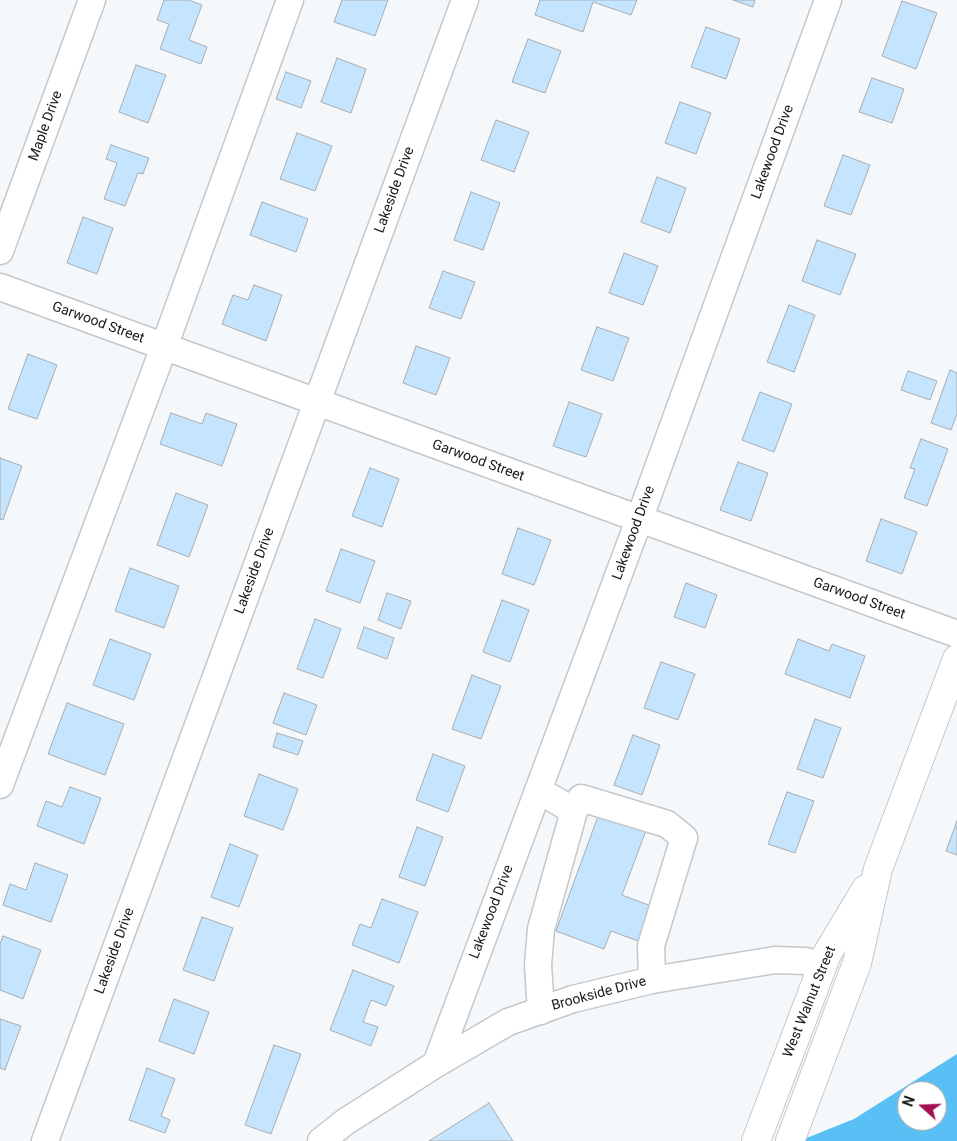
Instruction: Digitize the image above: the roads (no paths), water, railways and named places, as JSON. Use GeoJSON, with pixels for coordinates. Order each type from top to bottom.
{"type":"FeatureCollection","features":[{"type":"Feature","properties":{"kind":"main road","name":"West Walnut Street"},"geometry":{"type":"LineString","coordinates":[[792,1137],[857,963],[878,869],[957,659]]}},
{"type":"Feature","properties":{"kind":"main road","name":"West Walnut Street"},"geometry":{"type":"LineString","coordinates":[[758,1138],[822,965],[878,869]]}},
{"type":"Feature","properties":{"kind":"street","name":"Maple Drive"},"geometry":{"type":"LineString","coordinates":[[0,251],[92,0]]}},
{"type":"Feature","properties":{"kind":"street"},"geometry":{"type":"LineString","coordinates":[[0,785],[164,347],[290,0]]}},
{"type":"Feature","properties":{"kind":"street","name":"Lakeside Drive"},"geometry":{"type":"LineString","coordinates":[[45,1141],[465,0]]}},
{"type":"Feature","properties":{"kind":"street","name":"Lakewood Drive"},"geometry":{"type":"LineString","coordinates":[[436,1064],[639,520],[828,0]]}},
{"type":"Feature","properties":{"kind":"street","name":"Garwood Street"},"geometry":{"type":"LineString","coordinates":[[0,287],[957,634]]}},
{"type":"Feature","properties":{"kind":"street"},"geometry":{"type":"LineString","coordinates":[[538,790],[574,811]]}},
{"type":"Feature","properties":{"kind":"street"},"geometry":{"type":"LineString","coordinates":[[541,1010],[538,965],[540,929],[574,811],[581,798],[667,824],[684,838],[651,946],[652,980]]}},
{"type":"Feature","properties":{"kind":"street","name":"Brookside Drive"},"geometry":{"type":"LineString","coordinates":[[321,1141],[345,1122],[436,1064],[508,1022],[541,1010],[573,999],[652,980],[775,960],[805,961],[822,965]]}},
{"type":"Feature","properties":{"kind":"water"},"geometry":{"type":"Polygon","coordinates":[[[957,1054],[957,1141],[799,1141],[854,1119],[897,1092],[897,1131],[947,1131],[947,1081],[914,1081],[957,1054]]]}}]}
